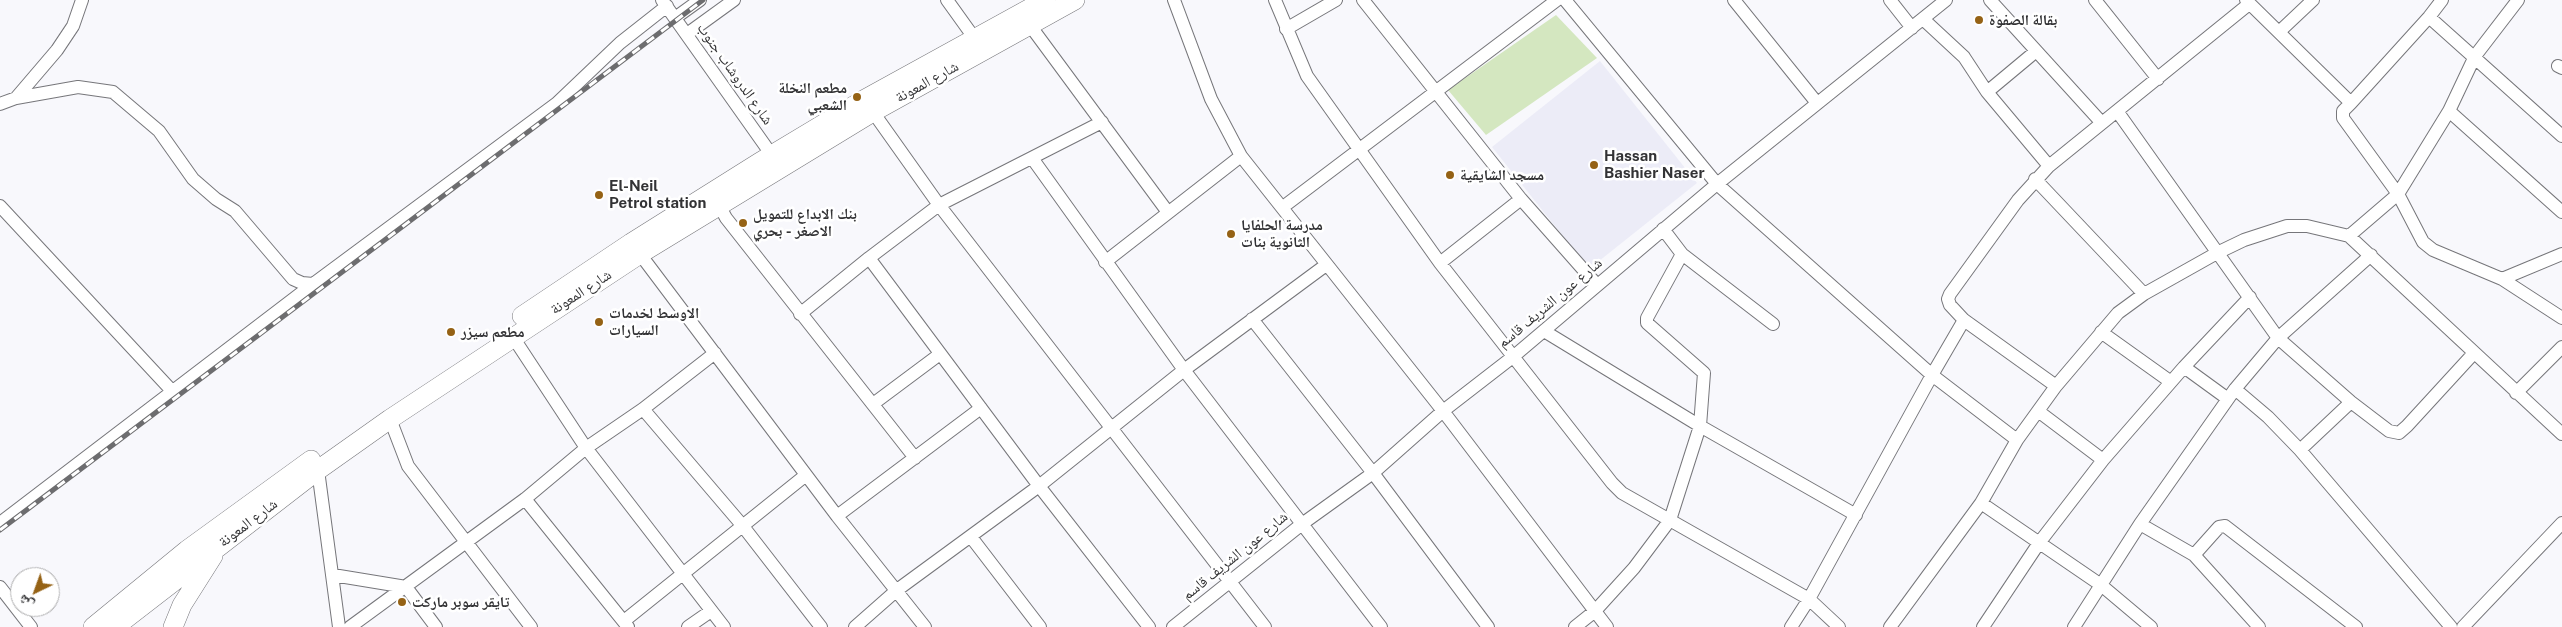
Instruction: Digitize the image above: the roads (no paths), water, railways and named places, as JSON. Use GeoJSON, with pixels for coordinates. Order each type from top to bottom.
{"type":"FeatureCollection","features":[{"type":"Feature","properties":{"kind":"highway","name":"شارع المعونة"},"geometry":{"type":"LineString","coordinates":[[93,627],[187,550],[396,401],[625,246],[776,161],[873,112],[1075,0]]}},
{"type":"Feature","properties":{"kind":"highway","name":"شارع المعونة"},"geometry":{"type":"LineString","coordinates":[[115,627],[222,542],[390,419],[640,254],[719,205],[776,161],[865,100],[1040,1]]}},
{"type":"Feature","properties":{"kind":"highway"},"geometry":{"type":"LineString","coordinates":[[173,627],[182,605],[222,542]]}},
{"type":"Feature","properties":{"kind":"street"},"geometry":{"type":"LineString","coordinates":[[16,98],[57,50],[73,26],[82,0]]}},
{"type":"Feature","properties":{"kind":"street"},"geometry":{"type":"LineString","coordinates":[[675,18],[700,0]]}},
{"type":"Feature","properties":{"kind":"street"},"geometry":{"type":"LineString","coordinates":[[687,34],[734,0]]}},
{"type":"Feature","properties":{"kind":"street"},"geometry":{"type":"LineString","coordinates":[[947,0],[975,39]]}},
{"type":"Feature","properties":{"kind":"street"},"geometry":{"type":"LineString","coordinates":[[1174,0],[1211,99],[1240,156],[1443,411],[1607,627]]}},
{"type":"Feature","properties":{"kind":"street"},"geometry":{"type":"LineString","coordinates":[[1275,0],[1302,68],[1359,151],[1440,263],[1612,483],[1622,493],[1809,599],[1839,627]]}},
{"type":"Feature","properties":{"kind":"street"},"geometry":{"type":"LineString","coordinates":[[1286,29],[1336,0]]}},
{"type":"Feature","properties":{"kind":"street"},"geometry":{"type":"LineString","coordinates":[[1363,0],[1521,199],[1597,285]]}},
{"type":"Feature","properties":{"kind":"street"},"geometry":{"type":"LineString","coordinates":[[1282,207],[1359,151],[1557,0]]}},
{"type":"Feature","properties":{"kind":"street"},"geometry":{"type":"LineString","coordinates":[[1565,0],[1717,184],[1932,375],[2017,440]]}},
{"type":"Feature","properties":{"kind":"street"},"geometry":{"type":"LineString","coordinates":[[1734,0],[1817,103]]}},
{"type":"Feature","properties":{"kind":"street"},"geometry":{"type":"LineString","coordinates":[[1890,0],[1912,28]]}},
{"type":"Feature","properties":{"kind":"street","name":"شارع عون الشريف قاسم"},"geometry":{"type":"LineString","coordinates":[[1172,627],[1302,524],[1373,473],[1443,411],[1514,356],[1717,184],[1946,0]]}},
{"type":"Feature","properties":{"kind":"street"},"geometry":{"type":"LineString","coordinates":[[1990,0],[2101,122]]}},
{"type":"Feature","properties":{"kind":"street"},"geometry":{"type":"LineString","coordinates":[[2095,0],[2158,79]]}},
{"type":"Feature","properties":{"kind":"street"},"geometry":{"type":"LineString","coordinates":[[2279,32],[2313,0]]}},
{"type":"Feature","properties":{"kind":"street"},"geometry":{"type":"LineString","coordinates":[[2442,0],[2430,17],[2343,111],[2343,118],[2398,194],[2422,242],[2433,250],[2502,279],[2562,318]]}},
{"type":"Feature","properties":{"kind":"street"},"geometry":{"type":"LineString","coordinates":[[2349,236],[2398,194],[2449,111],[2475,56],[2518,0]]}},
{"type":"Feature","properties":{"kind":"street"},"geometry":{"type":"LineString","coordinates":[[2056,386],[1964,320],[1950,305],[1948,300],[1950,294],[2035,179],[2101,122],[2117,112],[2158,79],[2248,2],[2351,103]]}},
{"type":"Feature","properties":{"kind":"street"},"geometry":{"type":"LineString","coordinates":[[0,523],[313,284],[557,103],[664,3]]}},
{"type":"Feature","properties":{"kind":"street","name":"شارع الدروشاب جنوب"},"geometry":{"type":"LineString","coordinates":[[664,3],[776,161]]}},
{"type":"Feature","properties":{"kind":"street"},"geometry":{"type":"LineString","coordinates":[[2430,17],[2562,136]]}},
{"type":"Feature","properties":{"kind":"street"},"geometry":{"type":"LineString","coordinates":[[1924,18],[1964,57],[1987,92],[2049,166]]}},
{"type":"Feature","properties":{"kind":"street"},"geometry":{"type":"LineString","coordinates":[[1030,24],[1167,211]]}},
{"type":"Feature","properties":{"kind":"street"},"geometry":{"type":"LineString","coordinates":[[1987,92],[2036,52]]}},
{"type":"Feature","properties":{"kind":"street"},"geometry":{"type":"LineString","coordinates":[[0,104],[16,98],[78,87],[114,92],[159,131],[193,179],[216,199],[235,211],[293,279],[302,283],[313,284]]}},
{"type":"Feature","properties":{"kind":"street"},"geometry":{"type":"LineString","coordinates":[[2449,111],[2562,212]]}},
{"type":"Feature","properties":{"kind":"street"},"geometry":{"type":"LineString","coordinates":[[873,112],[939,204],[1265,627]]}},
{"type":"Feature","properties":{"kind":"street"},"geometry":{"type":"LineString","coordinates":[[2117,112],[2278,338],[2351,402],[2389,431],[2399,432],[2474,353]]}},
{"type":"Feature","properties":{"kind":"street"},"geometry":{"type":"LineString","coordinates":[[800,314],[868,258],[939,204],[1102,122]]}},
{"type":"Feature","properties":{"kind":"street"},"geometry":{"type":"LineString","coordinates":[[1105,262],[1167,211],[1240,156]]}},
{"type":"Feature","properties":{"kind":"street"},"geometry":{"type":"LineString","coordinates":[[1032,158],[1184,370],[1381,627]]}},
{"type":"Feature","properties":{"kind":"street"},"geometry":{"type":"LineString","coordinates":[[2035,179],[2144,294]]}},
{"type":"Feature","properties":{"kind":"street"},"geometry":{"type":"LineString","coordinates":[[1440,263],[1521,199]]}},
{"type":"Feature","properties":{"kind":"street"},"geometry":{"type":"LineString","coordinates":[[719,205],[726,218],[914,458]]}},
{"type":"Feature","properties":{"kind":"street"},"geometry":{"type":"LineString","coordinates":[[0,206],[173,392]]}},
{"type":"Feature","properties":{"kind":"street"},"geometry":{"type":"LineString","coordinates":[[1890,627],[1981,503],[2017,440],[2056,386],[2101,332],[2128,304],[2217,252],[2244,240],[2287,226],[2307,226],[2349,236],[2562,434]]}},
{"type":"Feature","properties":{"kind":"street"},"geometry":{"type":"LineString","coordinates":[[1663,230],[1682,254],[1773,324]]}},
{"type":"Feature","properties":{"kind":"street"},"geometry":{"type":"LineString","coordinates":[[640,254],[837,516],[925,627]]}},
{"type":"Feature","properties":{"kind":"street"},"geometry":{"type":"LineString","coordinates":[[1575,627],[1596,611],[1634,568],[1670,520],[1700,426],[1704,373],[1648,323],[1647,318],[1682,254]]}},
{"type":"Feature","properties":{"kind":"street"},"geometry":{"type":"LineString","coordinates":[[2502,279],[2562,254]]}},
{"type":"Feature","properties":{"kind":"street"},"geometry":{"type":"LineString","coordinates":[[2074,627],[2140,524],[2231,394],[2278,338],[2371,255]]}},
{"type":"Feature","properties":{"kind":"street"},"geometry":{"type":"LineString","coordinates":[[868,258],[982,408],[1038,486],[1148,627]]}},
{"type":"Feature","properties":{"kind":"street"},"geometry":{"type":"LineString","coordinates":[[855,627],[897,590],[971,537],[1184,370],[1326,265]]}},
{"type":"Feature","properties":{"kind":"street"},"geometry":{"type":"LineString","coordinates":[[1982,627],[2039,544],[2103,460],[2171,382],[2250,298]]}},
{"type":"Feature","properties":{"kind":"street"},"geometry":{"type":"LineString","coordinates":[[1252,319],[1373,473],[1488,627]]}},
{"type":"Feature","properties":{"kind":"street"},"geometry":{"type":"LineString","coordinates":[[1791,627],[1809,599],[1964,320]]}},
{"type":"Feature","properties":{"kind":"street"},"geometry":{"type":"LineString","coordinates":[[1544,331],[1700,426],[1856,515]]}},
{"type":"Feature","properties":{"kind":"street"},"geometry":{"type":"LineString","coordinates":[[2101,332],[2171,382]]}},
{"type":"Feature","properties":{"kind":"street"},"geometry":{"type":"LineString","coordinates":[[513,337],[586,448],[724,627]]}},
{"type":"Feature","properties":{"kind":"street"},"geometry":{"type":"LineString","coordinates":[[2516,393],[2562,348]]}},
{"type":"Feature","properties":{"kind":"street"},"geometry":{"type":"LineString","coordinates":[[350,627],[406,587],[465,541],[525,499],[586,448],[643,409],[715,353]]}},
{"type":"Feature","properties":{"kind":"street"},"geometry":{"type":"LineString","coordinates":[[872,404],[940,354]]}},
{"type":"Feature","properties":{"kind":"street"},"geometry":{"type":"LineString","coordinates":[[2184,368],[2268,417],[2300,450],[2451,627]]}},
{"type":"Feature","properties":{"kind":"street"},"geometry":{"type":"LineString","coordinates":[[2300,450],[2351,402]]}},
{"type":"Feature","properties":{"kind":"street"},"geometry":{"type":"LineString","coordinates":[[837,516],[982,408]]}},
{"type":"Feature","properties":{"kind":"street"},"geometry":{"type":"LineString","coordinates":[[643,409],[742,525],[821,627]]}},
{"type":"Feature","properties":{"kind":"street"},"geometry":{"type":"LineString","coordinates":[[2038,411],[2103,460]]}},
{"type":"Feature","properties":{"kind":"street"},"geometry":{"type":"LineString","coordinates":[[390,419],[408,466],[531,627]]}},
{"type":"Feature","properties":{"kind":"street"},"geometry":{"type":"LineString","coordinates":[[318,470],[339,627]]}},
{"type":"Feature","properties":{"kind":"street"},"geometry":{"type":"LineString","coordinates":[[525,499],[626,624],[682,573],[806,474]]}},
{"type":"Feature","properties":{"kind":"street"},"geometry":{"type":"LineString","coordinates":[[1981,503],[2101,585],[2151,627]]}},
{"type":"Feature","properties":{"kind":"street"},"geometry":{"type":"LineString","coordinates":[[2463,627],[2562,523]]}},
{"type":"Feature","properties":{"kind":"street"},"geometry":{"type":"LineString","coordinates":[[2140,524],[2194,555],[2259,627]]}},
{"type":"Feature","properties":{"kind":"street"},"geometry":{"type":"LineString","coordinates":[[2194,555],[2219,527],[2225,526],[2356,627]]}},
{"type":"Feature","properties":{"kind":"street"},"geometry":{"type":"LineString","coordinates":[[971,537],[1040,627]]}},
{"type":"Feature","properties":{"kind":"street"},"geometry":{"type":"LineString","coordinates":[[332,575],[406,587],[436,627]]}},
{"type":"Feature","properties":{"kind":"street"},"geometry":{"type":"LineString","coordinates":[[0,588],[31,627]]}},
{"type":"Feature","properties":{"kind":"street"},"geometry":{"type":"LineString","coordinates":[[688,627],[712,611]]}},
{"type":"Feature","properties":{"kind":"railway"},"geometry":{"type":"LineString","coordinates":[[0,530],[703,0]]}},
{"type":"Feature","properties":{"kind":"place","name":"بقالة الصفوة"},"geometry":{"type":"Point","coordinates":[1979,20]}},
{"type":"Feature","properties":{"kind":"place","name":"مطعم النخلة الشعبي"},"geometry":{"type":"Point","coordinates":[857,97]}},
{"type":"Feature","properties":{"kind":"place","name":"Hassan Bashier Naser"},"geometry":{"type":"Point","coordinates":[1594,165]}},
{"type":"Feature","properties":{"kind":"place","name":"مسجد الشايقية"},"geometry":{"type":"Point","coordinates":[1450,175]}},
{"type":"Feature","properties":{"kind":"place","name":"El-Neil Petrol station"},"geometry":{"type":"Point","coordinates":[599,195]}},
{"type":"Feature","properties":{"kind":"place","name":"بنك الابداع للتمويل الاصغر - بحري"},"geometry":{"type":"Point","coordinates":[743,223]}},
{"type":"Feature","properties":{"kind":"place","name":"مدرسة الحلفايا الثانوية بنات"},"geometry":{"type":"Point","coordinates":[1231,234]}},
{"type":"Feature","properties":{"kind":"place","name":"الاوسط لخدمات السيارات"},"geometry":{"type":"Point","coordinates":[599,322]}},
{"type":"Feature","properties":{"kind":"place","name":"مطعم سيزر"},"geometry":{"type":"Point","coordinates":[451,332]}},
{"type":"Feature","properties":{"kind":"place","name":"تايقر سوبر ماركت"},"geometry":{"type":"Point","coordinates":[402,602]}}]}
